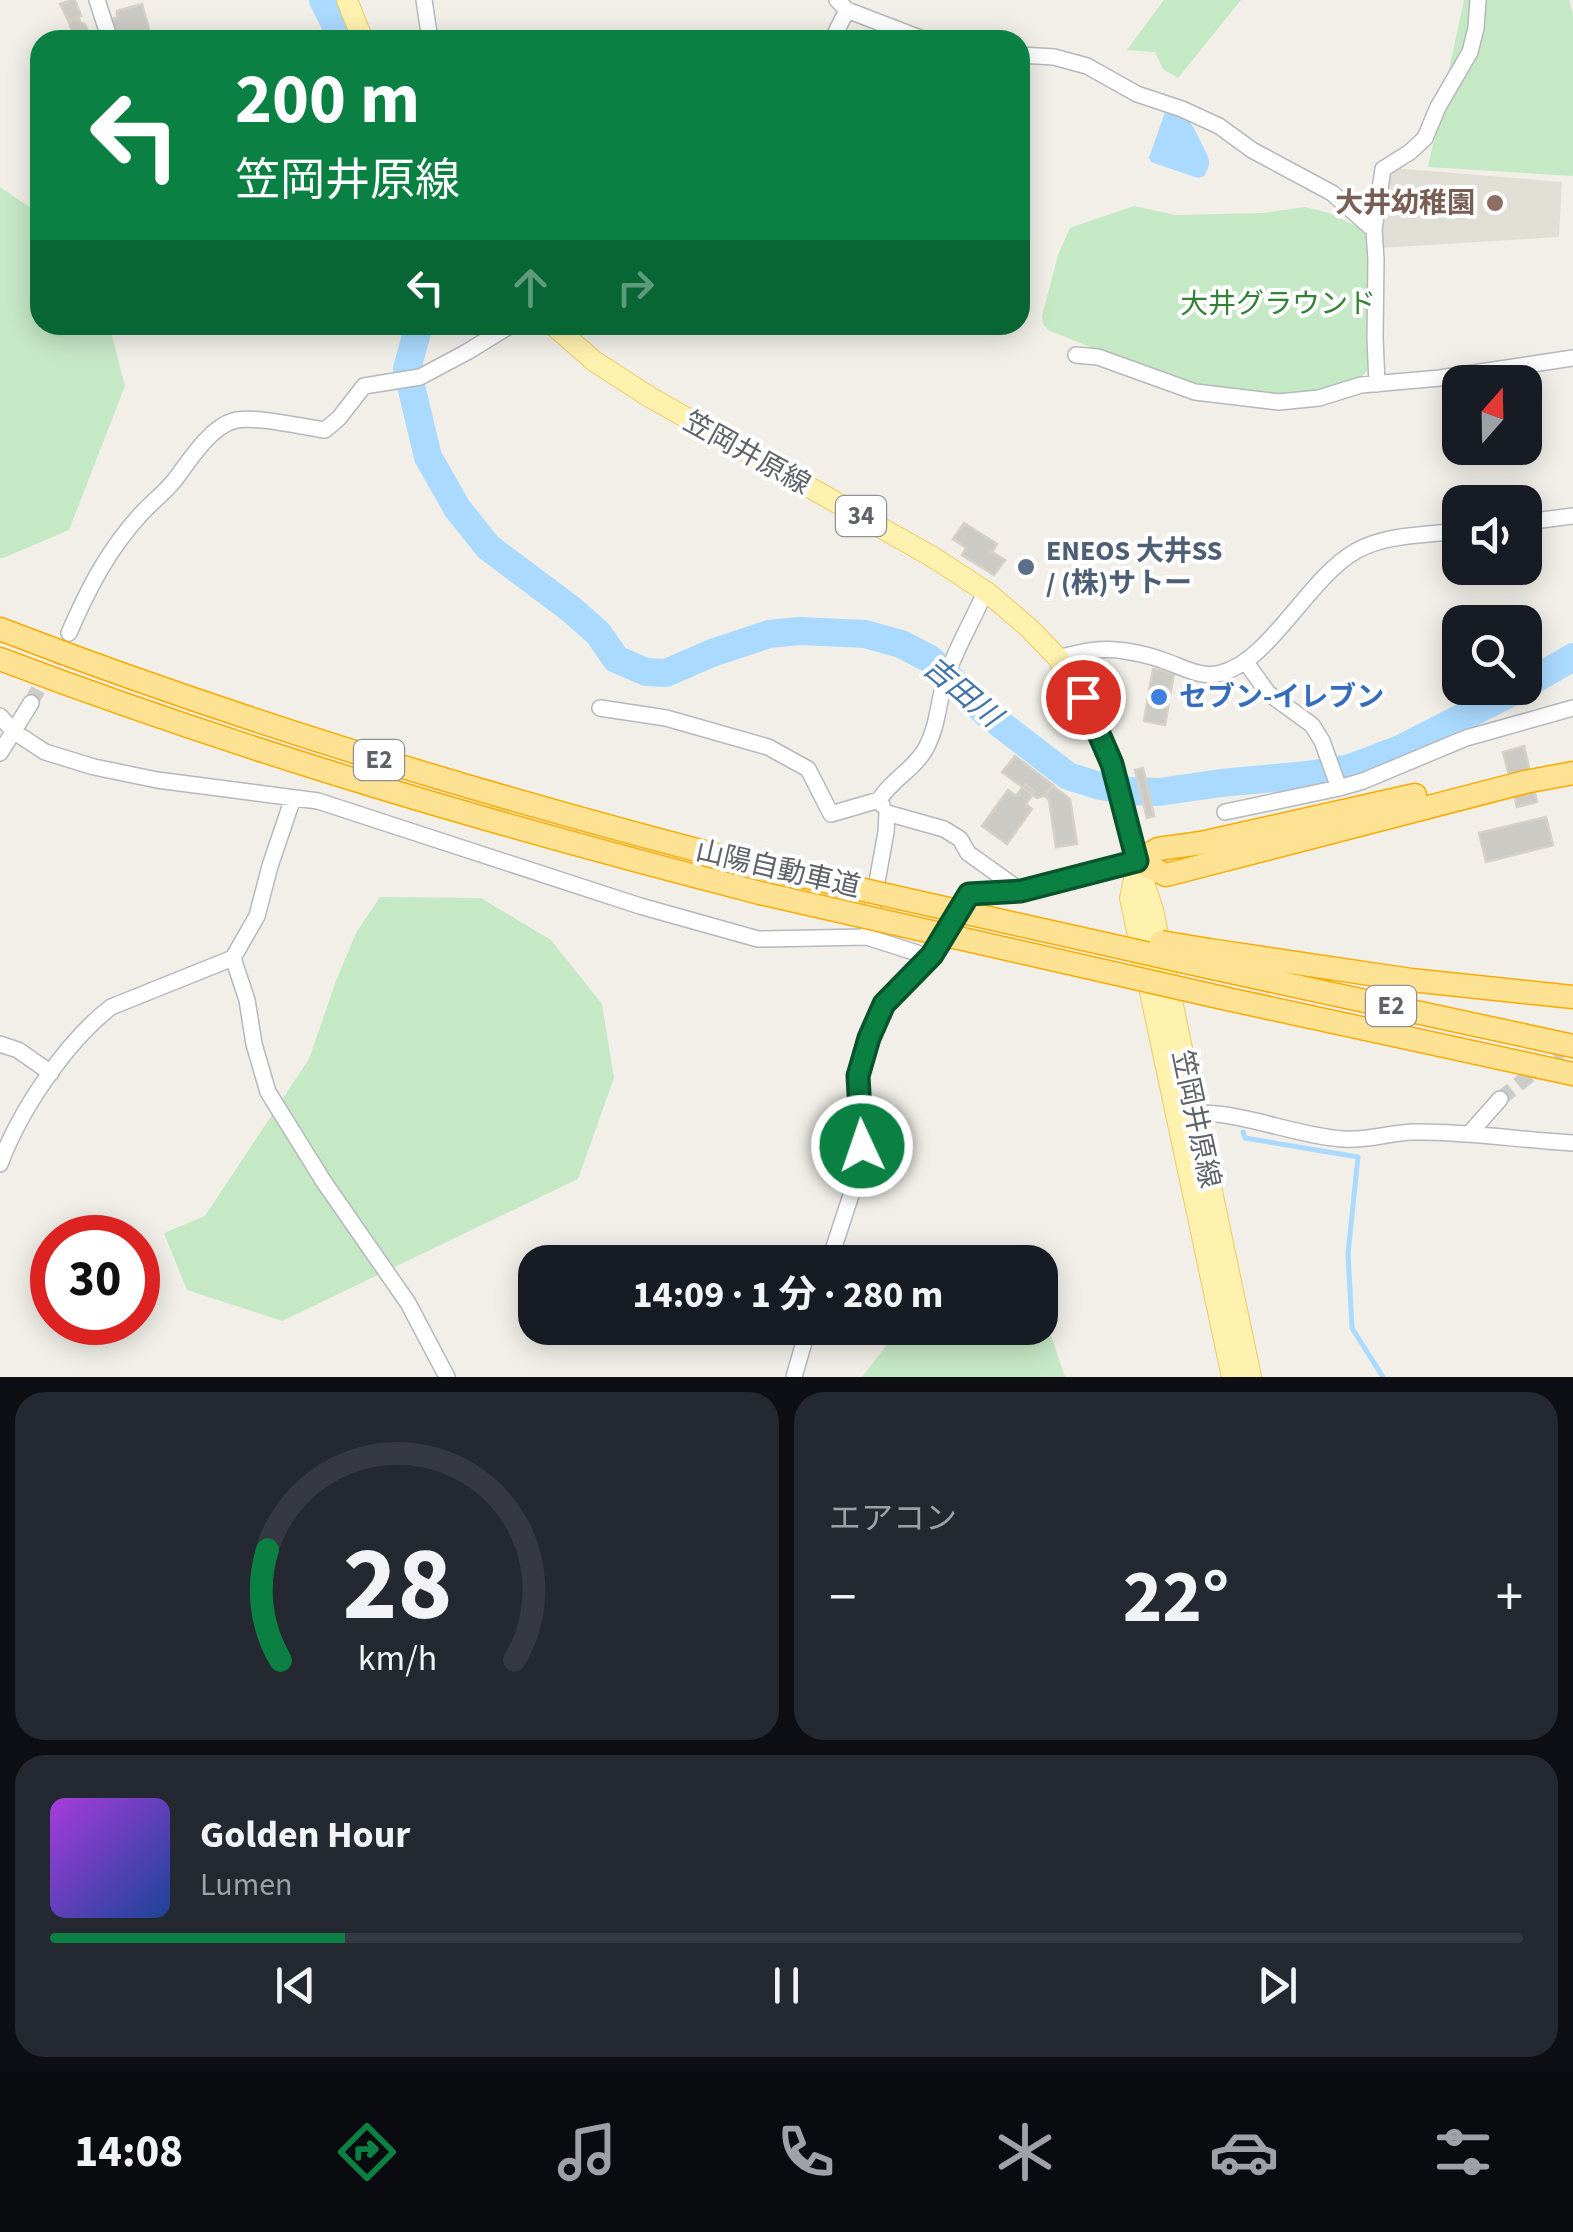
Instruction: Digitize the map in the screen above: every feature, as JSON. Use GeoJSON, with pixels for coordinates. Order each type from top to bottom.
{"type":"FeatureCollection","features":[{"type":"Feature","properties":{"kind":"highway","name":"山陽自動車道"},"geometry":{"type":"LineString","coordinates":[[0,629],[86,662],[376,759],[646,838],[930,906],[1209,958]]}},
{"type":"Feature","properties":{"kind":"highway","name":"山陽自動車道"},"geometry":{"type":"LineString","coordinates":[[0,658],[356,782],[610,854],[1223,998],[1573,1074]]}},
{"type":"Feature","properties":{"kind":"highway"},"geometry":{"type":"LineString","coordinates":[[1137,861],[1158,849],[1219,839],[1573,757]]}},
{"type":"Feature","properties":{"kind":"highway"},"geometry":{"type":"LineString","coordinates":[[1137,861],[1166,875],[1524,782],[1573,773]]}},
{"type":"Feature","properties":{"kind":"highway"},"geometry":{"type":"LineString","coordinates":[[1209,958],[1573,997]]}},
{"type":"Feature","properties":{"kind":"highway","name":"E2"},"geometry":{"type":"LineString","coordinates":[[1209,958],[1573,1046]]}},
{"type":"Feature","properties":{"kind":"main road"},"geometry":{"type":"LineString","coordinates":[[346,0],[360,30]]}},
{"type":"Feature","properties":{"kind":"main road","name":"笠岡井原線"},"geometry":{"type":"LineString","coordinates":[[564,335],[594,361],[648,396],[920,550],[988,593],[1058,658],[1083,697],[1112,764],[1137,861],[1130,898],[1251,1377]]}},
{"type":"Feature","properties":{"kind":"main road","name":"笠岡井原線"},"geometry":{"type":"LineString","coordinates":[[1185,1114],[1232,1377]]}},
{"type":"Feature","properties":{"kind":"street"},"geometry":{"type":"LineString","coordinates":[[97,0],[107,30]]}},
{"type":"Feature","properties":{"kind":"street"},"geometry":{"type":"LineString","coordinates":[[424,0],[428,30]]}},
{"type":"Feature","properties":{"kind":"street"},"geometry":{"type":"LineString","coordinates":[[1377,384],[1374,230],[1383,169],[1425,138],[1470,52],[1478,0]]}},
{"type":"Feature","properties":{"kind":"street"},"geometry":{"type":"LineString","coordinates":[[835,30],[842,5],[901,30]]}},
{"type":"Feature","properties":{"kind":"street"},"geometry":{"type":"LineString","coordinates":[[1030,56],[1087,66],[1136,94],[1182,108],[1219,126],[1252,150],[1332,194],[1374,230]]}},
{"type":"Feature","properties":{"kind":"street"},"geometry":{"type":"LineString","coordinates":[[69,633],[104,560],[220,427],[232,421],[254,420],[326,430],[364,386],[420,377],[495,335]]}},
{"type":"Feature","properties":{"kind":"street"},"geometry":{"type":"LineString","coordinates":[[1076,354],[1098,357],[1195,392],[1278,402],[1319,398],[1362,385],[1573,358]]}},
{"type":"Feature","properties":{"kind":"street"},"geometry":{"type":"LineString","coordinates":[[1542,520],[1573,516]]}},
{"type":"Feature","properties":{"kind":"street"},"geometry":{"type":"LineString","coordinates":[[1058,658],[1096,648],[1123,651],[1212,675],[1232,669],[1260,648],[1340,561],[1359,549],[1386,540],[1442,532]]}},
{"type":"Feature","properties":{"kind":"street"},"geometry":{"type":"LineString","coordinates":[[866,937],[886,832],[883,806],[893,781],[920,759],[928,745],[945,681],[988,593]]}},
{"type":"Feature","properties":{"kind":"street"},"geometry":{"type":"LineString","coordinates":[[1245,662],[1268,693],[1312,725],[1322,740],[1339,786]]}},
{"type":"Feature","properties":{"kind":"street"},"geometry":{"type":"LineString","coordinates":[[0,753],[31,703]]}},
{"type":"Feature","properties":{"kind":"street"},"geometry":{"type":"LineString","coordinates":[[600,708],[666,718],[768,748],[808,769],[832,814],[883,806],[944,829],[960,839],[968,853],[1021,891]]}},
{"type":"Feature","properties":{"kind":"street"},"geometry":{"type":"LineString","coordinates":[[1225,812],[1363,781],[1466,738],[1573,708]]}},
{"type":"Feature","properties":{"kind":"street"},"geometry":{"type":"LineString","coordinates":[[0,716],[45,752],[94,767],[157,780],[318,801],[640,906],[758,938],[866,937],[928,960]]}},
{"type":"Feature","properties":{"kind":"street"},"geometry":{"type":"LineString","coordinates":[[0,1164],[21,1116],[51,1073],[83,1032],[111,1007],[232,958],[257,916],[294,798]]}},
{"type":"Feature","properties":{"kind":"street"},"geometry":{"type":"LineString","coordinates":[[835,1245],[856,1180],[862,1146],[858,1076],[869,1038],[884,1004],[928,960],[969,894],[1021,891],[1137,861]]}},
{"type":"Feature","properties":{"kind":"street"},"geometry":{"type":"LineString","coordinates":[[232,958],[247,1000],[268,1092],[324,1182],[408,1303],[447,1377]]}},
{"type":"Feature","properties":{"kind":"street"},"geometry":{"type":"LineString","coordinates":[[0,1044],[18,1050],[51,1073]]}},
{"type":"Feature","properties":{"kind":"street"},"geometry":{"type":"LineString","coordinates":[[1469,1134],[1500,1100]]}},
{"type":"Feature","properties":{"kind":"street"},"geometry":{"type":"LineString","coordinates":[[1185,1114],[1209,1112],[1348,1140],[1409,1132],[1573,1143]]}},
{"type":"Feature","properties":{"kind":"street"},"geometry":{"type":"LineString","coordinates":[[794,1377],[803,1345]]}},
{"type":"Feature","properties":{"kind":"shaded area"},"geometry":{"type":"Polygon","coordinates":[[[1393,168],[1562,182],[1559,237],[1381,248],[1385,187],[1393,168]]]}},
{"type":"Feature","properties":{"kind":"green space"},"geometry":{"type":"Polygon","coordinates":[[[1164,0],[1241,0],[1178,78],[1163,69],[1155,52],[1127,50],[1164,0]]]}},
{"type":"Feature","properties":{"kind":"green space"},"geometry":{"type":"Polygon","coordinates":[[[1464,0],[1569,0],[1573,14],[1573,176],[1428,167],[1464,0]]]}},
{"type":"Feature","properties":{"kind":"green space"},"geometry":{"type":"Polygon","coordinates":[[[0,187],[30,207],[30,335],[112,335],[125,386],[69,530],[0,558],[0,187]]]}},
{"type":"Feature","properties":{"kind":"green space","name":"大井グラウンド"},"geometry":{"type":"Polygon","coordinates":[[[1134,206],[1175,215],[1264,213],[1305,207],[1329,213],[1362,229],[1369,237],[1373,364],[1357,382],[1292,398],[1209,390],[1048,330],[1042,316],[1058,255],[1070,228],[1134,206]]]}},
{"type":"Feature","properties":{"kind":"green space"},"geometry":{"type":"Polygon","coordinates":[[[380,897],[481,898],[551,940],[602,1004],[614,1078],[578,1179],[282,1321],[187,1290],[164,1233],[205,1216],[309,1059],[356,933],[380,897]]]}},
{"type":"Feature","properties":{"kind":"green space"},"geometry":{"type":"Polygon","coordinates":[[[887,1345],[1054,1345],[1065,1377],[862,1377],[887,1345]]]}},
{"type":"Feature","properties":{"kind":"water"},"geometry":{"type":"Polygon","coordinates":[[[1165,112],[1190,122],[1209,160],[1204,176],[1198,178],[1151,162],[1149,158],[1165,112]]]}},
{"type":"Feature","properties":{"kind":"building"},"geometry":{"type":"Polygon","coordinates":[[[72,0],[81,16],[68,20],[60,4],[72,0]]]}},
{"type":"Feature","properties":{"kind":"building"},"geometry":{"type":"Polygon","coordinates":[[[142,4],[149,30],[115,30],[111,19],[117,18],[117,11],[142,4]]]}},
{"type":"Feature","properties":{"kind":"building"},"geometry":{"type":"Polygon","coordinates":[[[79,19],[87,30],[71,30],[69,22],[79,19]]]}},
{"type":"Feature","properties":{"kind":"building"},"geometry":{"type":"Polygon","coordinates":[[[964,523],[997,544],[992,552],[1005,560],[994,575],[962,555],[966,548],[953,539],[964,523]]]}},
{"type":"Feature","properties":{"kind":"building","name":"セブン-イレブン"},"geometry":{"type":"Polygon","coordinates":[[[1153,669],[1174,673],[1165,725],[1144,721],[1153,669]]]}},
{"type":"Feature","properties":{"kind":"building"},"geometry":{"type":"Polygon","coordinates":[[[1524,746],[1537,802],[1517,807],[1503,752],[1524,746]]]}},
{"type":"Feature","properties":{"kind":"building"},"geometry":{"type":"Polygon","coordinates":[[[1015,756],[1053,785],[1044,796],[1037,798],[1002,772],[1015,756]]]}},
{"type":"Feature","properties":{"kind":"building"},"geometry":{"type":"Polygon","coordinates":[[[1143,768],[1154,816],[1147,818],[1135,770],[1143,768]]]}},
{"type":"Feature","properties":{"kind":"building"},"geometry":{"type":"Polygon","coordinates":[[[1025,784],[1035,791],[1026,804],[1032,809],[1007,844],[982,826],[1008,790],[1016,796],[1025,784]]]}},
{"type":"Feature","properties":{"kind":"building"},"geometry":{"type":"Polygon","coordinates":[[[1053,786],[1070,799],[1077,844],[1056,847],[1049,800],[1045,796],[1053,786]]]}},
{"type":"Feature","properties":{"kind":"building"},"geometry":{"type":"Polygon","coordinates":[[[1546,817],[1553,845],[1486,862],[1479,833],[1546,817]]]}},
{"type":"Feature","properties":{"kind":"waterway","name":"吉田川"},"geometry":{"type":"LineString","coordinates":[[323,0],[336,30]]}},
{"type":"Feature","properties":{"kind":"waterway","name":"吉田川"},"geometry":{"type":"LineString","coordinates":[[416,335],[407,369],[428,457],[457,508],[488,547],[572,610],[598,633],[616,659],[646,672],[666,673],[769,634],[865,634],[901,644],[930,659],[987,714],[1068,776],[1131,791],[1159,792],[1350,768],[1400,749],[1487,705]]}},
{"type":"Feature","properties":{"kind":"waterway","name":"吉田川"},"geometry":{"type":"LineString","coordinates":[[1542,675],[1573,657]]}},
{"type":"Feature","properties":{"kind":"waterway"},"geometry":{"type":"LineString","coordinates":[[1243,1132],[1245,1138],[1358,1157],[1348,1254],[1352,1328],[1383,1377]]}},
{"type":"Feature","properties":{"kind":"tunnel"},"geometry":{"type":"LineString","coordinates":[[31,703],[62,645]]}},
{"type":"Feature","properties":{"kind":"tunnel"},"geometry":{"type":"LineString","coordinates":[[1500,1099],[1570,1043]]}},
{"type":"Feature","properties":{"kind":"place","name":"大井幼稚園"},"geometry":{"type":"Point","coordinates":[1495,203]}},
{"type":"Feature","properties":{"kind":"place","name":"ENEOS 大井SS / (株)サトー"},"geometry":{"type":"Point","coordinates":[1026,567]}},
{"type":"Feature","properties":{"kind":"place","name":"セブン-イレブン"},"geometry":{"type":"Point","coordinates":[1159,697]}},
{"type":"Feature","properties":{"kind":"route"},"geometry":{"type":"LineString","coordinates":[[862,1146],[858,1076],[869,1038],[884,1004],[932,955],[969,894],[1021,891],[1137,861],[1112,764],[1083,697]]}}]}
